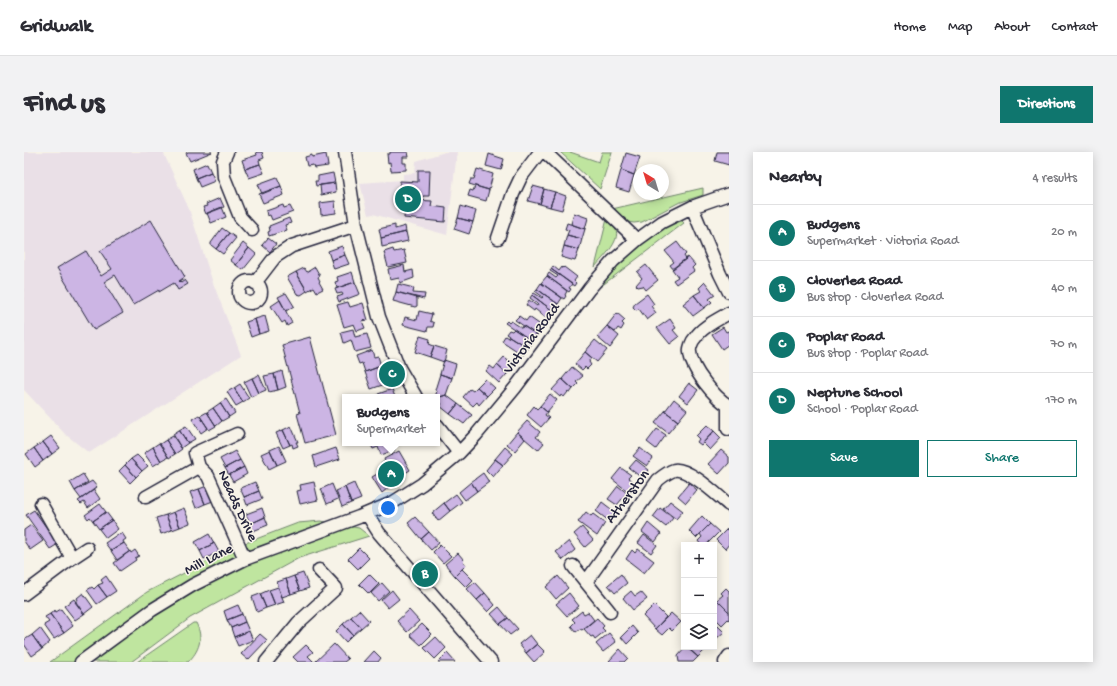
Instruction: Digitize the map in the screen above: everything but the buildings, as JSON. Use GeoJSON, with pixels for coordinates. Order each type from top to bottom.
{"type":"FeatureCollection","features":[{"type":"Feature","properties":{"kind":"street"},"geometry":{"type":"LineString","coordinates":[[228,152],[223,161],[224,177],[240,217],[252,230]]}},
{"type":"Feature","properties":{"kind":"street"},"geometry":{"type":"LineString","coordinates":[[345,152],[356,225],[379,317],[399,368],[414,394]]}},
{"type":"Feature","properties":{"kind":"street"},"geometry":{"type":"LineString","coordinates":[[498,238],[513,194],[521,177],[540,152]]}},
{"type":"Feature","properties":{"kind":"street"},"geometry":{"type":"LineString","coordinates":[[545,152],[637,240]]}},
{"type":"Feature","properties":{"kind":"street","name":"Victoria Road"},"geometry":{"type":"LineString","coordinates":[[367,514],[392,503],[422,484],[459,453],[515,388],[589,289],[613,261],[637,240],[662,222],[692,207],[729,194]]}},
{"type":"Feature","properties":{"kind":"street"},"geometry":{"type":"LineString","coordinates":[[692,207],[725,272],[729,292]]}},
{"type":"Feature","properties":{"kind":"street"},"geometry":{"type":"LineString","coordinates":[[255,282],[276,258],[292,246],[356,225]]}},
{"type":"Feature","properties":{"kind":"street"},"geometry":{"type":"LineString","coordinates":[[728,429],[729,406],[721,401],[707,386],[696,368],[690,352],[693,339],[700,331],[729,312]]}},
{"type":"Feature","properties":{"kind":"street"},"geometry":{"type":"LineString","coordinates":[[440,429],[459,453]]}},
{"type":"Feature","properties":{"kind":"street","name":"Neads Drive"},"geometry":{"type":"LineString","coordinates":[[237,434],[195,453],[199,467],[208,476],[245,559]]}},
{"type":"Feature","properties":{"kind":"street","name":"Neads Drive"},"geometry":{"type":"LineString","coordinates":[[146,497],[199,467]]}},
{"type":"Feature","properties":{"kind":"street","name":"Atherston"},"geometry":{"type":"LineString","coordinates":[[586,582],[658,480],[666,474],[676,470],[688,473],[729,505]]}},
{"type":"Feature","properties":{"kind":"street"},"geometry":{"type":"LineString","coordinates":[[41,504],[72,558]]}},
{"type":"Feature","properties":{"kind":"street"},"geometry":{"type":"LineString","coordinates":[[367,514],[379,533],[490,662]]}},
{"type":"Feature","properties":{"kind":"street","name":"Mill Lane"},"geometry":{"type":"LineString","coordinates":[[82,662],[152,610],[193,585],[245,559],[367,514]]}},
{"type":"Feature","properties":{"kind":"street"},"geometry":{"type":"LineString","coordinates":[[24,594],[87,548]]}},
{"type":"Feature","properties":{"kind":"street"},"geometry":{"type":"LineString","coordinates":[[574,566],[610,612]]}},
{"type":"Feature","properties":{"kind":"street"},"geometry":{"type":"LineString","coordinates":[[266,662],[298,623],[336,588],[319,570]]}},
{"type":"Feature","properties":{"kind":"street"},"geometry":{"type":"LineString","coordinates":[[725,662],[729,656]]}},
{"type":"Feature","properties":{"kind":"shaded area"},"geometry":{"type":"Polygon","coordinates":[[[24,152],[163,152],[189,209],[213,283],[241,355],[89,453],[65,434],[24,390],[24,152]]]}},
{"type":"Feature","properties":{"kind":"shaded area"},"geometry":{"type":"Polygon","coordinates":[[[445,152],[457,152],[447,235],[373,214],[368,215],[360,183],[403,180],[403,174],[415,173],[416,161],[445,152]]]}},
{"type":"Feature","properties":{"kind":"green space"},"geometry":{"type":"Polygon","coordinates":[[[560,152],[570,152],[599,162],[602,152],[612,152],[600,189],[560,152]]]}},
{"type":"Feature","properties":{"kind":"green space"},"geometry":{"type":"Polygon","coordinates":[[[703,188],[703,195],[678,203],[642,222],[628,222],[612,209],[651,200],[669,200],[669,196],[703,188]]]}},
{"type":"Feature","properties":{"kind":"green space"},"geometry":{"type":"Polygon","coordinates":[[[607,219],[614,226],[616,236],[611,248],[595,267],[607,219]]]}},
{"type":"Feature","properties":{"kind":"green space"},"geometry":{"type":"Polygon","coordinates":[[[682,221],[684,223],[600,287],[598,286],[625,257],[647,238],[670,224],[682,221]]]}},
{"type":"Feature","properties":{"kind":"green space"},"geometry":{"type":"Polygon","coordinates":[[[321,521],[359,528],[369,536],[299,558],[190,618],[131,662],[50,662],[147,592],[235,547],[298,523],[321,521]]]}},
{"type":"Feature","properties":{"kind":"green space"},"geometry":{"type":"Polygon","coordinates":[[[193,623],[196,623],[200,634],[200,639],[195,653],[188,662],[137,662],[193,623]]]}},
{"type":"Feature","properties":{"kind":"place","name":"Neptune School"},"geometry":{"type":"Point","coordinates":[408,199]}},
{"type":"Feature","properties":{"kind":"place","name":"Poplar Road"},"geometry":{"type":"Point","coordinates":[392,374]}},
{"type":"Feature","properties":{"kind":"place","name":"Budgens"},"geometry":{"type":"Point","coordinates":[391,474]}},
{"type":"Feature","properties":{"kind":"place","name":"Cloverlea Road"},"geometry":{"type":"Point","coordinates":[425,574]}}]}
